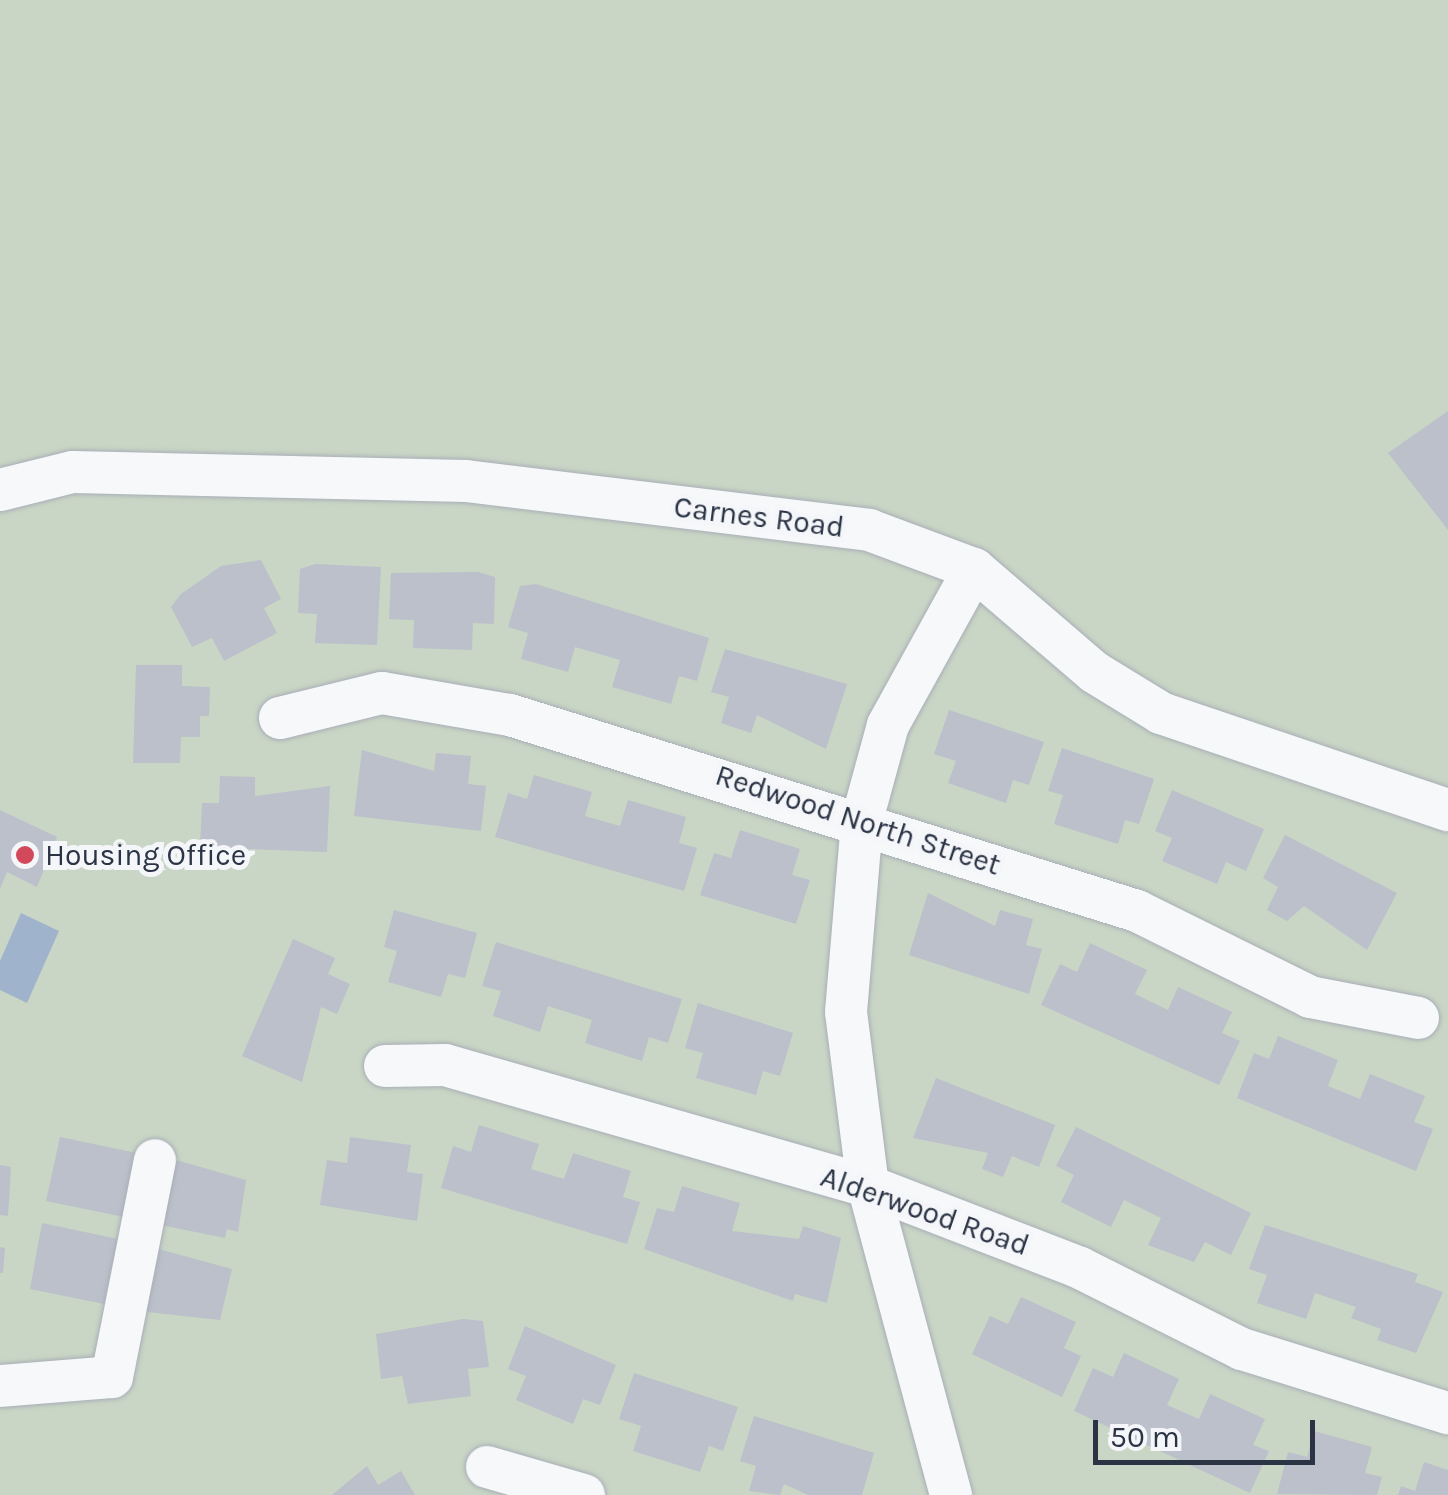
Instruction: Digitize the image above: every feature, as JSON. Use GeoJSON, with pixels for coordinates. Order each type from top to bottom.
{"type":"FeatureCollection","features":[{"type":"Feature","properties":{"kind":"street","name":"Carnes Road"},"geometry":{"type":"LineString","coordinates":[[0,490],[73,472],[466,482],[869,530],[974,569],[1094,672],[1161,712],[1448,810]]}},
{"type":"Feature","properties":{"kind":"street"},"geometry":{"type":"LineString","coordinates":[[950,1495],[868,1186],[846,1012],[862,820],[888,724],[974,569]]}},
{"type":"Feature","properties":{"kind":"street","name":"Redwood North Street"},"geometry":{"type":"LineString","coordinates":[[280,718],[382,693],[510,715],[862,820],[1136,911],[1310,997],[1418,1018]]}},
{"type":"Feature","properties":{"kind":"street","name":"Alderwood Road"},"geometry":{"type":"LineString","coordinates":[[384,1066],[446,1065],[868,1186],[1080,1268],[1242,1349],[1448,1412]]}},
{"type":"Feature","properties":{"kind":"street"},"geometry":{"type":"LineString","coordinates":[[0,1386],[112,1377],[155,1160]]}},
{"type":"Feature","properties":{"kind":"street"},"geometry":{"type":"LineString","coordinates":[[486,1467],[584,1495]]}},
{"type":"Feature","properties":{"kind":"green space"},"geometry":{"type":"Polygon","coordinates":[[[0,0],[1448,0],[1448,1495],[0,1495],[0,0]]]}},
{"type":"Feature","properties":{"kind":"water"},"geometry":{"type":"Polygon","coordinates":[[[21,913],[59,931],[27,1003],[0,990],[0,961],[21,913]]]}},
{"type":"Feature","properties":{"kind":"building"},"geometry":{"type":"Polygon","coordinates":[[[1448,411],[1448,530],[1388,453],[1448,411]]]}},
{"type":"Feature","properties":{"kind":"building"},"geometry":{"type":"Polygon","coordinates":[[[261,560],[281,599],[264,608],[277,633],[224,661],[212,638],[192,647],[171,607],[181,594],[221,566],[261,560]]]}},
{"type":"Feature","properties":{"kind":"building"},"geometry":{"type":"Polygon","coordinates":[[[315,564],[381,567],[377,645],[315,643],[317,614],[298,613],[300,569],[315,564]]]}},
{"type":"Feature","properties":{"kind":"building"},"geometry":{"type":"Polygon","coordinates":[[[478,572],[495,577],[494,624],[473,623],[472,650],[413,648],[414,620],[389,619],[391,573],[478,572]]]}},
{"type":"Feature","properties":{"kind":"building"},"geometry":{"type":"Polygon","coordinates":[[[536,584],[709,638],[697,681],[679,676],[671,704],[612,687],[620,660],[575,647],[568,672],[521,659],[528,633],[508,627],[520,586],[536,584]]]}},
{"type":"Feature","properties":{"kind":"building"},"geometry":{"type":"Polygon","coordinates":[[[725,649],[847,684],[826,749],[757,715],[751,733],[721,723],[729,697],[711,692],[725,649]]]}},
{"type":"Feature","properties":{"kind":"building"},"geometry":{"type":"Polygon","coordinates":[[[136,665],[182,665],[182,686],[210,687],[209,716],[200,716],[200,737],[181,737],[180,763],[133,763],[136,665]]]}},
{"type":"Feature","properties":{"kind":"building"},"geometry":{"type":"Polygon","coordinates":[[[949,710],[1044,742],[1029,785],[1013,780],[1006,803],[948,783],[956,761],[934,754],[949,710]]]}},
{"type":"Feature","properties":{"kind":"building"},"geometry":{"type":"Polygon","coordinates":[[[1062,748],[1154,779],[1139,824],[1125,820],[1118,844],[1054,824],[1063,795],[1048,791],[1062,748]]]}},
{"type":"Feature","properties":{"kind":"building"},"geometry":{"type":"Polygon","coordinates":[[[362,750],[434,771],[436,753],[471,756],[468,784],[486,786],[481,831],[354,816],[362,750]]]}},
{"type":"Feature","properties":{"kind":"building"},"geometry":{"type":"Polygon","coordinates":[[[534,775],[592,792],[585,816],[620,826],[628,800],[686,817],[679,843],[697,848],[684,891],[495,837],[508,793],[527,799],[534,775]]]}},
{"type":"Feature","properties":{"kind":"building"},"geometry":{"type":"Polygon","coordinates":[[[220,776],[255,777],[255,796],[330,786],[327,852],[200,847],[202,803],[219,803],[220,776]]]}},
{"type":"Feature","properties":{"kind":"building"},"geometry":{"type":"Polygon","coordinates":[[[1172,790],[1264,829],[1246,871],[1226,862],[1217,884],[1162,861],[1172,838],[1155,831],[1172,790]]]}},
{"type":"Feature","properties":{"kind":"building","name":"Housing Office"},"geometry":{"type":"Polygon","coordinates":[[[0,810],[57,837],[37,887],[7,872],[0,889],[0,810]]]}},
{"type":"Feature","properties":{"kind":"building"},"geometry":{"type":"Polygon","coordinates":[[[740,830],[800,849],[792,875],[810,880],[796,924],[700,895],[714,853],[731,858],[740,830]]]}},
{"type":"Feature","properties":{"kind":"building"},"geometry":{"type":"Polygon","coordinates":[[[1285,835],[1397,893],[1367,950],[1304,906],[1287,921],[1267,910],[1278,887],[1263,878],[1285,835]]]}},
{"type":"Feature","properties":{"kind":"building"},"geometry":{"type":"Polygon","coordinates":[[[928,893],[995,926],[1000,910],[1033,919],[1026,945],[1042,949],[1029,994],[909,955],[928,893]]]}},
{"type":"Feature","properties":{"kind":"building"},"geometry":{"type":"Polygon","coordinates":[[[394,910],[477,933],[465,978],[448,974],[441,997],[388,982],[397,951],[384,947],[394,910]]]}},
{"type":"Feature","properties":{"kind":"building"},"geometry":{"type":"Polygon","coordinates":[[[293,939],[335,958],[328,974],[350,984],[337,1014],[321,1007],[302,1082],[242,1056],[293,939]]]}},
{"type":"Feature","properties":{"kind":"building"},"geometry":{"type":"Polygon","coordinates":[[[496,942],[682,999],[668,1043],[649,1037],[642,1061],[585,1043],[592,1020],[548,1006],[540,1032],[493,1016],[501,991],[482,986],[496,942]]]}},
{"type":"Feature","properties":{"kind":"building"},"geometry":{"type":"Polygon","coordinates":[[[1090,943],[1147,970],[1135,994],[1168,1010],[1178,987],[1232,1012],[1222,1033],[1240,1041],[1219,1085],[1041,1005],[1060,964],[1077,972],[1090,943]]]}},
{"type":"Feature","properties":{"kind":"building"},"geometry":{"type":"Polygon","coordinates":[[[698,1003],[793,1033],[780,1076],[763,1071],[756,1095],[696,1078],[703,1053],[685,1048],[698,1003]]]}},
{"type":"Feature","properties":{"kind":"building"},"geometry":{"type":"Polygon","coordinates":[[[1278,1036],[1338,1060],[1328,1086],[1360,1099],[1370,1074],[1425,1096],[1414,1122],[1433,1129],[1416,1171],[1237,1098],[1254,1053],[1269,1059],[1278,1036]]]}},
{"type":"Feature","properties":{"kind":"building"},"geometry":{"type":"Polygon","coordinates":[[[936,1078],[1055,1125],[1039,1167],[1012,1156],[1003,1177],[982,1169],[988,1153],[913,1138],[936,1078]]]}},
{"type":"Feature","properties":{"kind":"building"},"geometry":{"type":"Polygon","coordinates":[[[479,1125],[539,1144],[531,1169],[564,1179],[573,1153],[631,1171],[623,1197],[640,1202],[627,1244],[441,1188],[453,1146],[471,1152],[479,1125]]]}},
{"type":"Feature","properties":{"kind":"building"},"geometry":{"type":"Polygon","coordinates":[[[1076,1127],[1251,1213],[1231,1255],[1205,1242],[1194,1262],[1148,1245],[1161,1218],[1124,1200],[1111,1227],[1061,1202],[1074,1175],[1056,1166],[1076,1127]]]}},
{"type":"Feature","properties":{"kind":"building"},"geometry":{"type":"Polygon","coordinates":[[[60,1137],[137,1153],[124,1217],[46,1201],[60,1137]]]}},
{"type":"Feature","properties":{"kind":"building"},"geometry":{"type":"Polygon","coordinates":[[[350,1137],[411,1145],[407,1172],[423,1174],[417,1221],[320,1205],[327,1160],[347,1163],[350,1137]]]}},
{"type":"Feature","properties":{"kind":"building"},"geometry":{"type":"Polygon","coordinates":[[[169,1158],[246,1180],[238,1232],[227,1229],[225,1238],[156,1224],[169,1158]]]}},
{"type":"Feature","properties":{"kind":"building"},"geometry":{"type":"Polygon","coordinates":[[[0,1165],[11,1167],[8,1216],[0,1215],[0,1165]]]}},
{"type":"Feature","properties":{"kind":"building"},"geometry":{"type":"Polygon","coordinates":[[[682,1186],[740,1203],[732,1231],[799,1239],[803,1226],[841,1238],[827,1303],[795,1294],[793,1301],[644,1249],[657,1208],[674,1212],[682,1186]]]}},
{"type":"Feature","properties":{"kind":"building"},"geometry":{"type":"Polygon","coordinates":[[[42,1223],[118,1239],[104,1304],[30,1289],[42,1223]]]}},
{"type":"Feature","properties":{"kind":"building"},"geometry":{"type":"Polygon","coordinates":[[[1265,1225],[1418,1274],[1415,1282],[1443,1292],[1416,1353],[1377,1340],[1381,1329],[1351,1318],[1356,1307],[1315,1293],[1306,1319],[1257,1303],[1267,1275],[1249,1269],[1265,1225]]]}},
{"type":"Feature","properties":{"kind":"building"},"geometry":{"type":"Polygon","coordinates":[[[0,1247],[5,1248],[3,1273],[0,1273],[0,1247]]]}},
{"type":"Feature","properties":{"kind":"building"},"geometry":{"type":"Polygon","coordinates":[[[151,1247],[232,1269],[220,1320],[138,1311],[151,1247]]]}},
{"type":"Feature","properties":{"kind":"building"},"geometry":{"type":"Polygon","coordinates":[[[1021,1297],[1076,1322],[1064,1348],[1081,1356],[1062,1397],[972,1354],[990,1316],[1008,1324],[1021,1297]]]}},
{"type":"Feature","properties":{"kind":"building"},"geometry":{"type":"Polygon","coordinates":[[[463,1319],[483,1321],[489,1367],[468,1369],[471,1396],[408,1404],[402,1376],[381,1379],[376,1334],[463,1319]]]}},
{"type":"Feature","properties":{"kind":"building"},"geometry":{"type":"Polygon","coordinates":[[[525,1326],[616,1365],[600,1405],[583,1399],[573,1424],[516,1400],[526,1376],[508,1369],[525,1326]]]}},
{"type":"Feature","properties":{"kind":"building"},"geometry":{"type":"Polygon","coordinates":[[[1124,1353],[1179,1379],[1167,1405],[1199,1419],[1210,1394],[1265,1419],[1253,1445],[1269,1451],[1250,1493],[1074,1411],[1093,1368],[1113,1377],[1124,1353]]]}},
{"type":"Feature","properties":{"kind":"building"},"geometry":{"type":"Polygon","coordinates":[[[634,1373],[738,1407],[723,1451],[709,1446],[700,1472],[633,1451],[641,1426],[619,1419],[634,1373]]]}},
{"type":"Feature","properties":{"kind":"building"},"geometry":{"type":"Polygon","coordinates":[[[754,1416],[874,1453],[862,1495],[808,1495],[784,1484],[780,1495],[749,1491],[756,1466],[740,1461],[754,1416]]]}},
{"type":"Feature","properties":{"kind":"building"},"geometry":{"type":"Polygon","coordinates":[[[1314,1431],[1372,1447],[1365,1473],[1382,1477],[1377,1495],[1277,1494],[1288,1452],[1307,1457],[1314,1431]]]}},
{"type":"Feature","properties":{"kind":"building"},"geometry":{"type":"Polygon","coordinates":[[[1424,1462],[1448,1470],[1448,1495],[1398,1495],[1401,1486],[1415,1491],[1424,1462]]]}},
{"type":"Feature","properties":{"kind":"building"},"geometry":{"type":"Polygon","coordinates":[[[367,1466],[378,1485],[401,1471],[415,1495],[332,1495],[367,1466]]]}},
{"type":"Feature","properties":{"kind":"place","name":"Housing Office"},"geometry":{"type":"Point","coordinates":[25,855]}}]}
